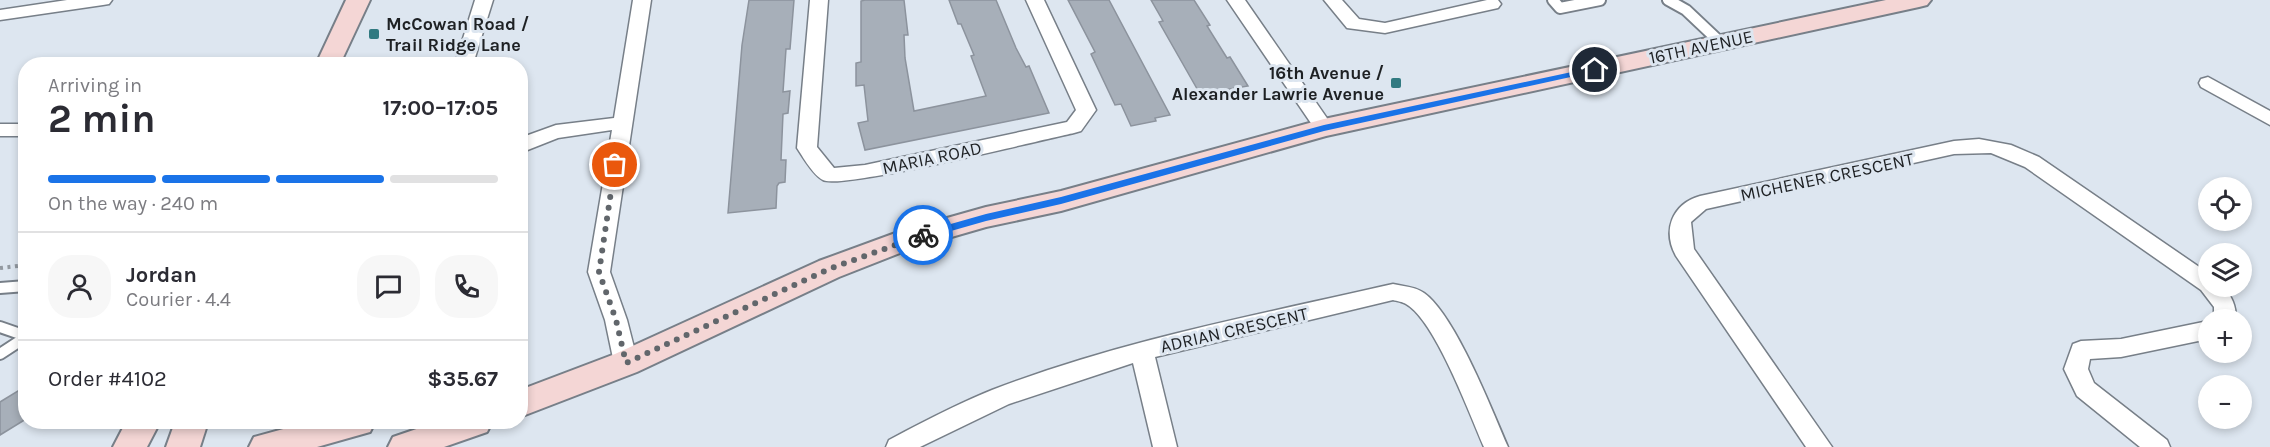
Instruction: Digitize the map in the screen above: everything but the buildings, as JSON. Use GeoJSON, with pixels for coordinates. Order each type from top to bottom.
{"type":"FeatureCollection","features":[{"type":"Feature","properties":{"kind":"main road"},"geometry":{"type":"LineString","coordinates":[[331,57],[358,0]]}},
{"type":"Feature","properties":{"kind":"main road","name":"16TH AVENUE"},"geometry":{"type":"LineString","coordinates":[[528,400],[626,363],[752,303],[829,269],[901,241],[986,217],[1061,201],[1324,128],[1919,0]]}},
{"type":"Feature","properties":{"kind":"main road"},"geometry":{"type":"LineString","coordinates":[[129,447],[138,429]]}},
{"type":"Feature","properties":{"kind":"main road"},"geometry":{"type":"LineString","coordinates":[[183,447],[189,429]]}},
{"type":"Feature","properties":{"kind":"main road"},"geometry":{"type":"LineString","coordinates":[[266,447],[332,429]]}},
{"type":"Feature","properties":{"kind":"main road"},"geometry":{"type":"LineString","coordinates":[[405,447],[456,429]]}},
{"type":"Feature","properties":{"kind":"street"},"geometry":{"type":"LineString","coordinates":[[0,15],[103,0]]}},
{"type":"Feature","properties":{"kind":"street"},"geometry":{"type":"LineString","coordinates":[[466,57],[483,0]]}},
{"type":"Feature","properties":{"kind":"street"},"geometry":{"type":"LineString","coordinates":[[626,363],[616,320],[599,272],[642,0]]}},
{"type":"Feature","properties":{"kind":"street","name":"MARIA ROAD"},"geometry":{"type":"LineString","coordinates":[[819,0],[807,148],[829,175],[865,172],[1074,127],[1086,110],[1035,0]]}},
{"type":"Feature","properties":{"kind":"street"},"geometry":{"type":"LineString","coordinates":[[1236,0],[1324,128]]}},
{"type":"Feature","properties":{"kind":"street"},"geometry":{"type":"LineString","coordinates":[[1333,0],[1353,24],[1385,28],[1490,2]]}},
{"type":"Feature","properties":{"kind":"street"},"geometry":{"type":"LineString","coordinates":[[2208,83],[2270,119]]}},
{"type":"Feature","properties":{"kind":"street"},"geometry":{"type":"LineString","coordinates":[[528,142],[555,132],[622,123]]}},
{"type":"Feature","properties":{"kind":"street"},"geometry":{"type":"LineString","coordinates":[[0,130],[18,130]]}},
{"type":"Feature","properties":{"kind":"street","name":"MICHENER CRESCENT"},"geometry":{"type":"LineString","coordinates":[[1820,447],[1684,250],[1678,227],[1684,212],[1700,203],[1925,156],[1960,145],[1987,145],[2017,154],[2032,162],[2198,277]]}},
{"type":"Feature","properties":{"kind":"street","name":"ADRIAN CRESCENT"},"geometry":{"type":"LineString","coordinates":[[898,447],[999,398],[1070,373],[1142,351],[1394,292],[1415,298],[1427,310],[1442,334],[1496,447]]}},
{"type":"Feature","properties":{"kind":"street"},"geometry":{"type":"LineString","coordinates":[[2158,447],[2085,389],[2076,369],[2081,350],[2121,348],[2198,332]]}},
{"type":"Feature","properties":{"kind":"street"},"geometry":{"type":"LineString","coordinates":[[1142,351],[1165,447]]}},
{"type":"Feature","properties":{"kind":"lane"},"geometry":{"type":"LineString","coordinates":[[1553,0],[1560,8],[1600,0]]}},
{"type":"Feature","properties":{"kind":"lane"},"geometry":{"type":"LineString","coordinates":[[1668,0],[1686,10],[1721,43]]}},
{"type":"Feature","properties":{"kind":"lane"},"geometry":{"type":"LineString","coordinates":[[0,288],[18,287]]}},
{"type":"Feature","properties":{"kind":"lane"},"geometry":{"type":"LineString","coordinates":[[0,327],[18,334]]}},
{"type":"Feature","properties":{"kind":"lane"},"geometry":{"type":"LineString","coordinates":[[0,354],[18,342]]}},
{"type":"Feature","properties":{"kind":"path"},"geometry":{"type":"LineString","coordinates":[[0,268],[18,266]]}},
{"type":"Feature","properties":{"kind":"way so far"},"geometry":{"type":"LineString","coordinates":[[615,165],[599,272],[616,320],[626,363],[686,333],[829,269],[901,241],[923,235]]}},
{"type":"Feature","properties":{"kind":"place","name":"McCowan Road / Trail Ridge Lane"},"geometry":{"type":"Point","coordinates":[374,34]}},
{"type":"Feature","properties":{"kind":"place","name":"16th Avenue / Alexander Lawrie Avenue"},"geometry":{"type":"Point","coordinates":[1396,83]}},
{"type":"Feature","properties":{"kind":"route"},"geometry":{"type":"LineString","coordinates":[[923,235],[986,217],[1061,201],[1324,128],[1595,70]]}}]}
